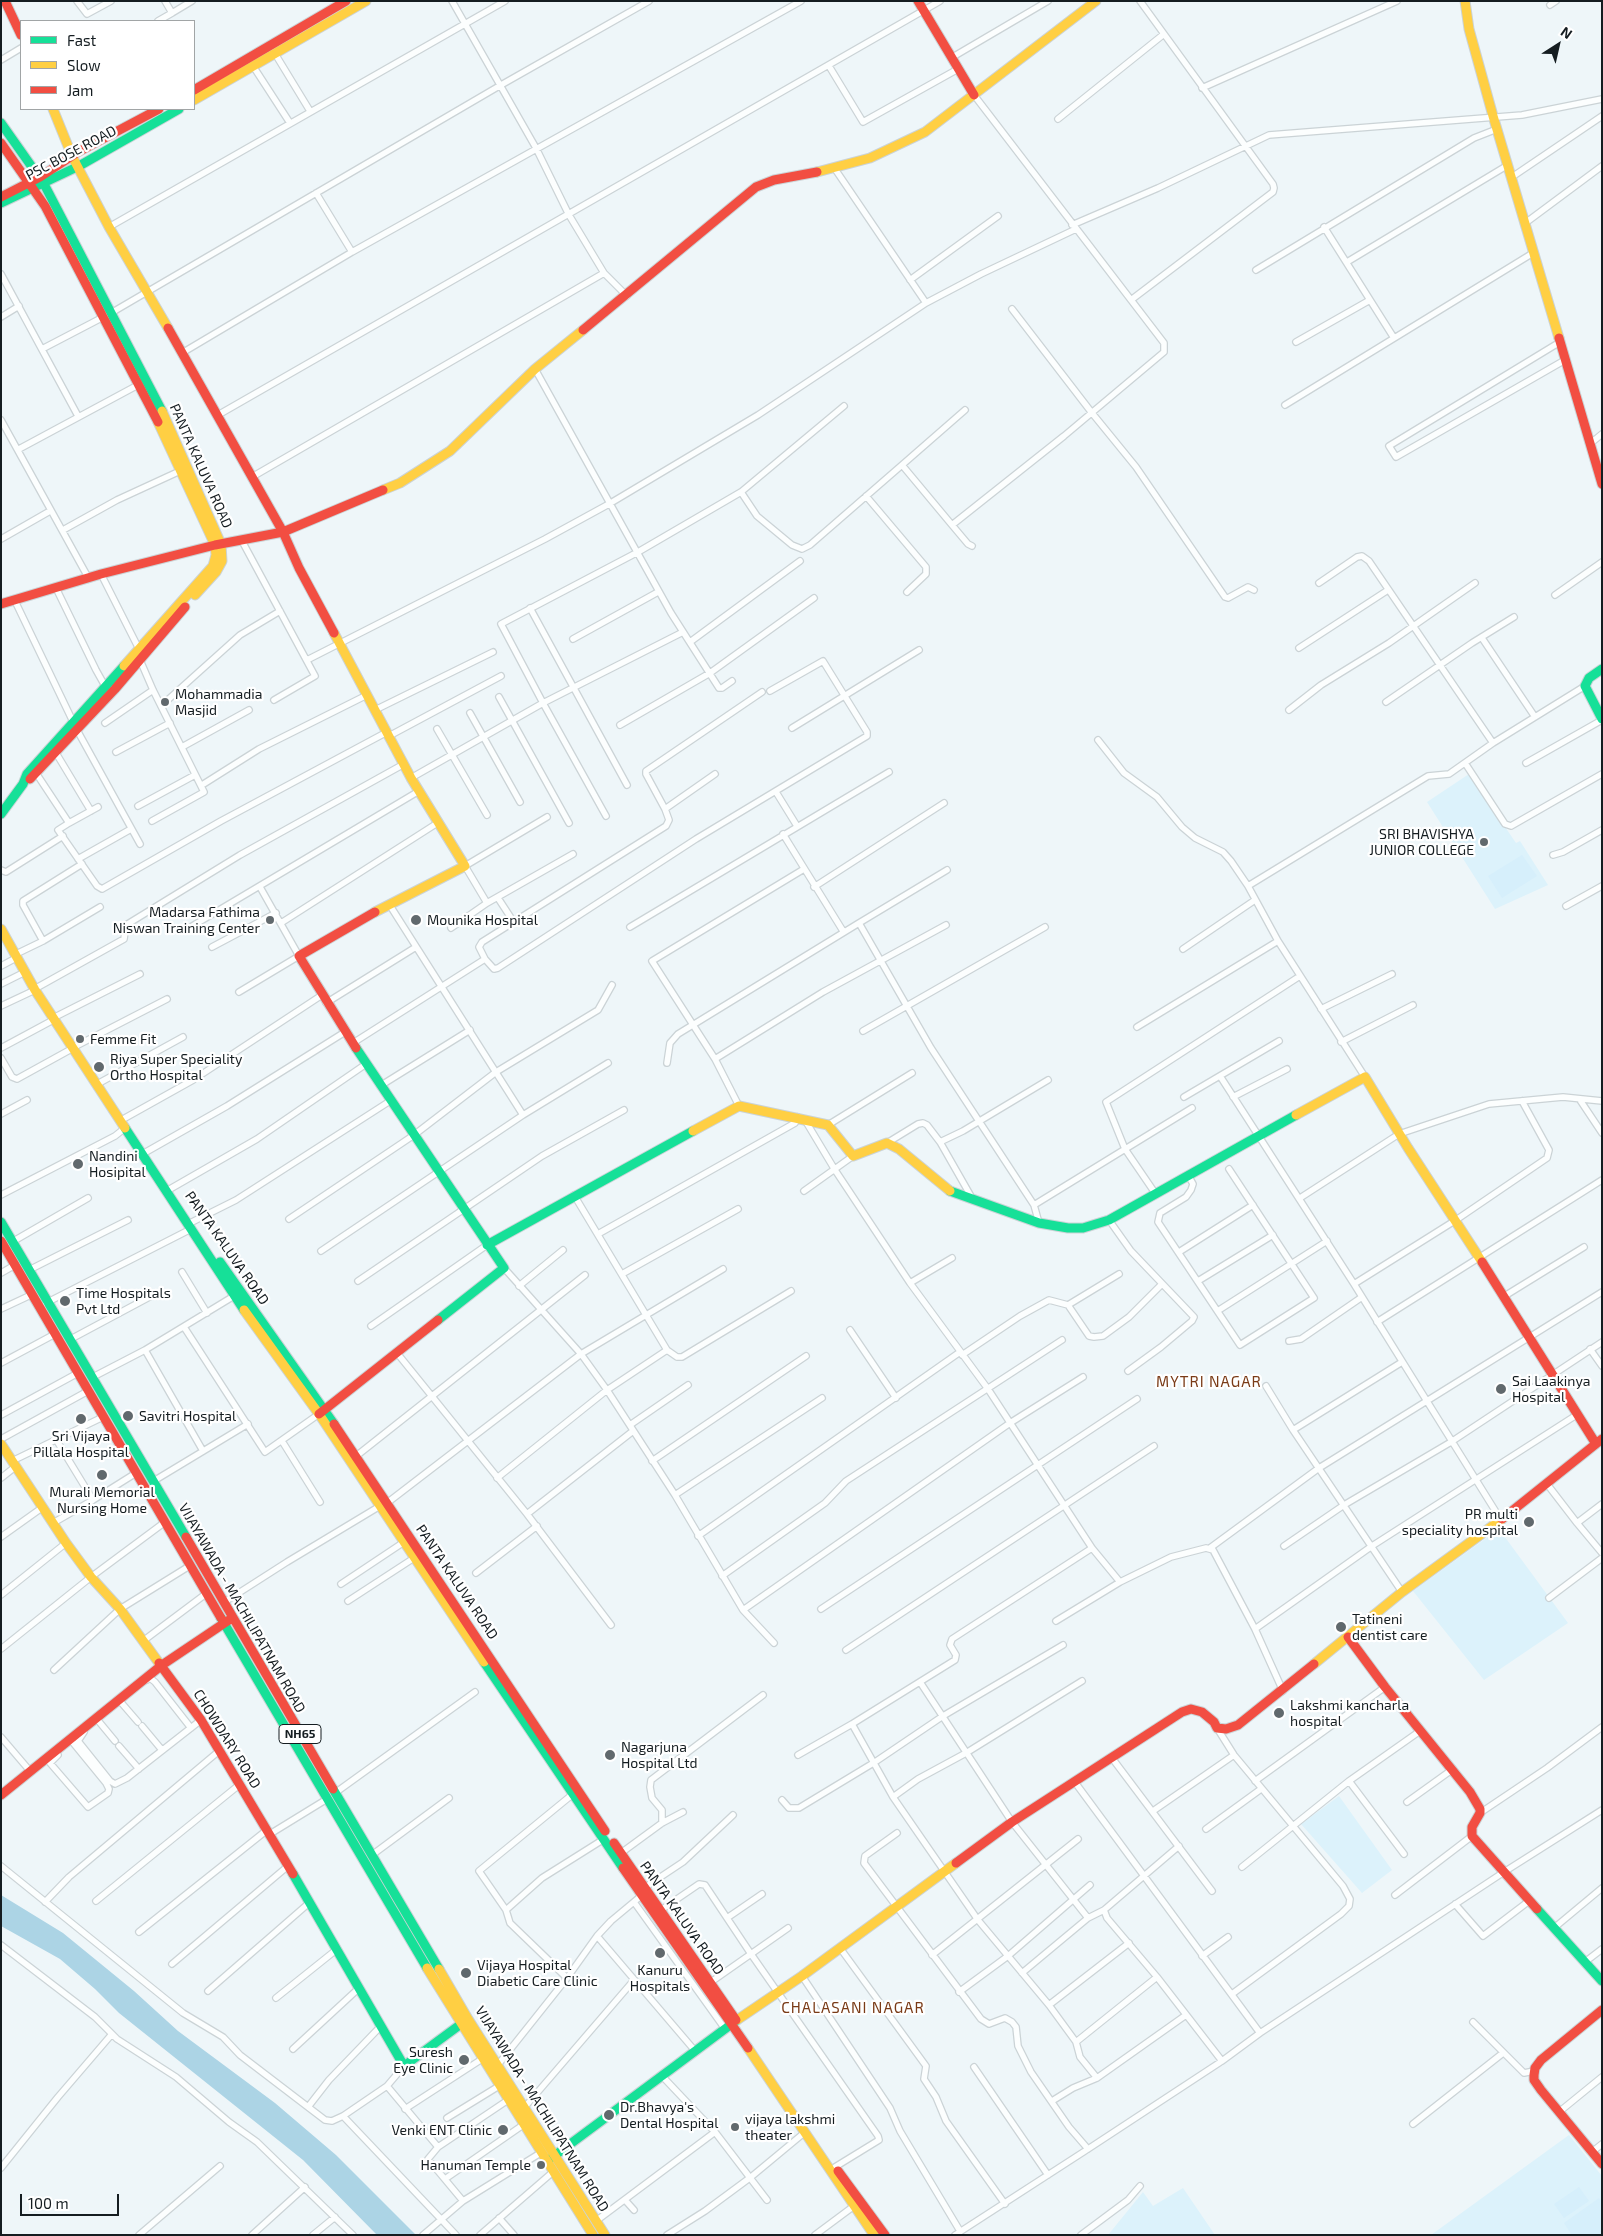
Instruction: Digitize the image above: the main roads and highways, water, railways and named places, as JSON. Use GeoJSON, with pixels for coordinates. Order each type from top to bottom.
{"type":"FeatureCollection","features":[{"type":"Feature","properties":{"kind":"main road"},"geometry":{"type":"LineString","coordinates":[[195,89],[346,1]]}},
{"type":"Feature","properties":{"kind":"main road"},"geometry":{"type":"LineString","coordinates":[[195,99],[366,1]]}},
{"type":"Feature","properties":{"kind":"main road"},"geometry":{"type":"LineString","coordinates":[[918,1],[974,95]]}},
{"type":"Feature","properties":{"kind":"main road"},"geometry":{"type":"LineString","coordinates":[[1,604],[101,574],[218,545],[283,532],[400,483],[450,451],[536,369],[627,296],[756,187],[774,180],[835,169],[901,145],[925,132],[1096,1]]}},
{"type":"Feature","properties":{"kind":"main road"},"geometry":{"type":"LineString","coordinates":[[1465,1],[1470,29],[1493,116],[1602,484]]}},
{"type":"Feature","properties":{"kind":"main road"},"geometry":{"type":"LineString","coordinates":[[6,4],[20,22]]}},
{"type":"Feature","properties":{"kind":"main road"},"geometry":{"type":"LineString","coordinates":[[6,4],[20,34]]}},
{"type":"Feature","properties":{"kind":"main road"},"geometry":{"type":"LineString","coordinates":[[53,110],[75,154]]}},
{"type":"Feature","properties":{"kind":"main road"},"geometry":{"type":"LineString","coordinates":[[59,110],[79,166],[109,227],[218,415],[283,532],[299,568],[411,778],[465,866],[388,904],[299,956],[324,999],[380,1086],[504,1268],[322,1412]]}},
{"type":"Feature","properties":{"kind":"main road","name":"PSC BOSE ROAD"},"geometry":{"type":"LineString","coordinates":[[42,180],[75,154],[157,110]]}},
{"type":"Feature","properties":{"kind":"main road","name":"PSC BOSE ROAD"},"geometry":{"type":"LineString","coordinates":[[1,198],[79,166],[177,110]]}},
{"type":"Feature","properties":{"kind":"main road","name":"PANTA KALUVA ROAD"},"geometry":{"type":"LineString","coordinates":[[1,123],[42,180],[138,384],[224,558],[216,572],[140,660],[27,774],[23,784]]}},
{"type":"Feature","properties":{"kind":"main road","name":"PANTA KALUVA ROAD"},"geometry":{"type":"LineString","coordinates":[[1,143],[32,185],[177,441],[218,545],[213,566],[105,686],[56,753],[23,784],[1,814]]}},
{"type":"Feature","properties":{"kind":"main road","name":"PSC BOSE ROAD"},"geometry":{"type":"LineString","coordinates":[[1,204],[32,185]]}},
{"type":"Feature","properties":{"kind":"main road"},"geometry":{"type":"LineString","coordinates":[[1602,668],[1589,678],[1585,686],[1602,720]]}},
{"type":"Feature","properties":{"kind":"main road","name":"PANTA KALUVA ROAD"},"geometry":{"type":"LineString","coordinates":[[1,929],[37,989]]}},
{"type":"Feature","properties":{"kind":"main road","name":"PANTA KALUVA ROAD"},"geometry":{"type":"LineString","coordinates":[[16,955],[25,972],[101,1082],[234,1296],[355,1457],[414,1558],[575,1792],[621,1853],[640,1895],[661,1910],[710,1982],[731,2025],[781,2089],[835,2168],[885,2235]]}},
{"type":"Feature","properties":{"kind":"main road","name":"PANTA KALUVA ROAD"},"geometry":{"type":"LineString","coordinates":[[76,1047],[125,1128],[170,1189],[191,1226],[322,1412],[575,1792],[640,1895],[874,2235]]}},
{"type":"Feature","properties":{"kind":"main road"},"geometry":{"type":"LineString","coordinates":[[487,1245],[574,1195],[739,1106],[828,1125],[853,1156],[887,1143],[899,1149],[949,1191],[1039,1223],[1068,1228],[1083,1228],[1110,1220],[1258,1135],[1365,1077],[1552,1375],[1599,1442],[1501,1520],[1402,1592],[1283,1691],[1238,1725],[1226,1729],[1217,1728],[1214,1722],[1202,1712],[1191,1709],[1182,1712],[1012,1822],[779,1993],[731,2025],[546,2162]]}},
{"type":"Feature","properties":{"kind":"main road","name":"VIJAYAWADA - MACHILIPATNAM ROAD"},"geometry":{"type":"LineString","coordinates":[[1,1222],[29,1270],[40,1307],[207,1593],[228,1620],[335,1793],[497,2066],[605,2235]]}},
{"type":"Feature","properties":{"kind":"main road","name":"VIJAYAWADA - MACHILIPATNAM ROAD"},"geometry":{"type":"LineString","coordinates":[[1,1241],[15,1265],[37,1292],[48,1302],[223,1603],[228,1620],[327,1799],[482,2059],[593,2235]]}},
{"type":"Feature","properties":{"kind":"main road","name":"CHOWDARY ROAD"},"geometry":{"type":"LineString","coordinates":[[1,1444],[66,1543],[91,1577],[120,1609],[201,1720],[269,1832],[358,1990],[404,2066],[461,2024]]}},
{"type":"Feature","properties":{"kind":"main road"},"geometry":{"type":"LineString","coordinates":[[1,1795],[30,1771],[72,1741],[162,1665],[228,1620]]}},
{"type":"Feature","properties":{"kind":"main road"},"geometry":{"type":"LineString","coordinates":[[1348,1637],[1420,1732],[1453,1769],[1470,1792],[1480,1813],[1472,1827],[1472,1836],[1602,1981]]}},
{"type":"Feature","properties":{"kind":"main road"},"geometry":{"type":"LineString","coordinates":[[1602,2010],[1594,2019],[1541,2060],[1534,2071],[1534,2080],[1602,2164]]}},
{"type":"Feature","properties":{"kind":"place","name":"Mohammadia Masjid"},"geometry":{"type":"Point","coordinates":[165,702]}},
{"type":"Feature","properties":{"kind":"place","name":"SRI BHAVISHYA JUNIOR COLLEGE"},"geometry":{"type":"Point","coordinates":[1484,842]}},
{"type":"Feature","properties":{"kind":"place","name":"Madarsa Fathima Niswan Training Center"},"geometry":{"type":"Point","coordinates":[270,920]}},
{"type":"Feature","properties":{"kind":"place","name":"Mounika Hospital"},"geometry":{"type":"Point","coordinates":[416,920]}},
{"type":"Feature","properties":{"kind":"place","name":"Femme Fit"},"geometry":{"type":"Point","coordinates":[80,1039]}},
{"type":"Feature","properties":{"kind":"place","name":"Riya Super Speciality Ortho Hospital"},"geometry":{"type":"Point","coordinates":[99,1067]}},
{"type":"Feature","properties":{"kind":"place","name":"Nandini Hosipital"},"geometry":{"type":"Point","coordinates":[78,1164]}},
{"type":"Feature","properties":{"kind":"place","name":"Time Hospitals Pvt Ltd"},"geometry":{"type":"Point","coordinates":[65,1301]}},
{"type":"Feature","properties":{"kind":"place","name":"Sai Laakinya Hospital"},"geometry":{"type":"Point","coordinates":[1501,1389]}},
{"type":"Feature","properties":{"kind":"place","name":"Savitri Hospital"},"geometry":{"type":"Point","coordinates":[128,1416]}},
{"type":"Feature","properties":{"kind":"place","name":"Sri Vijaya Pillala Hospital"},"geometry":{"type":"Point","coordinates":[81,1419]}},
{"type":"Feature","properties":{"kind":"place","name":"Murali Memorial Nursing Home"},"geometry":{"type":"Point","coordinates":[102,1475]}},
{"type":"Feature","properties":{"kind":"place","name":"PR multi speciality hospital"},"geometry":{"type":"Point","coordinates":[1529,1522]}},
{"type":"Feature","properties":{"kind":"place","name":"Tatineni dentist care"},"geometry":{"type":"Point","coordinates":[1341,1627]}},
{"type":"Feature","properties":{"kind":"place","name":"Lakshmi kancharla hospital"},"geometry":{"type":"Point","coordinates":[1279,1713]}},
{"type":"Feature","properties":{"kind":"place","name":"Nagarjuna Hospital Ltd"},"geometry":{"type":"Point","coordinates":[610,1755]}},
{"type":"Feature","properties":{"kind":"place","name":"Kanuru Hospitals"},"geometry":{"type":"Point","coordinates":[660,1953]}},
{"type":"Feature","properties":{"kind":"place","name":"Vijaya Hospital Diabetic Care Clinic"},"geometry":{"type":"Point","coordinates":[466,1973]}},
{"type":"Feature","properties":{"kind":"place","name":"Suresh Eye Clinic"},"geometry":{"type":"Point","coordinates":[464,2060]}},
{"type":"Feature","properties":{"kind":"place","name":"Dr.Bhavya's Dental Hospital"},"geometry":{"type":"Point","coordinates":[609,2115]}},
{"type":"Feature","properties":{"kind":"place","name":"vijaya lakshmi theater"},"geometry":{"type":"Point","coordinates":[735,2127]}},
{"type":"Feature","properties":{"kind":"place","name":"Venki ENT Clinic"},"geometry":{"type":"Point","coordinates":[503,2130]}},
{"type":"Feature","properties":{"kind":"place","name":"Hanuman Temple"},"geometry":{"type":"Point","coordinates":[541,2165]}},
{"type":"Feature","properties":{"kind":"district","name":"MYTRI NAGAR"},"geometry":{"type":"Point","coordinates":[1209,1382]}},
{"type":"Feature","properties":{"kind":"district","name":"CHALASANI NAGAR"},"geometry":{"type":"Point","coordinates":[853,2008]}}]}
